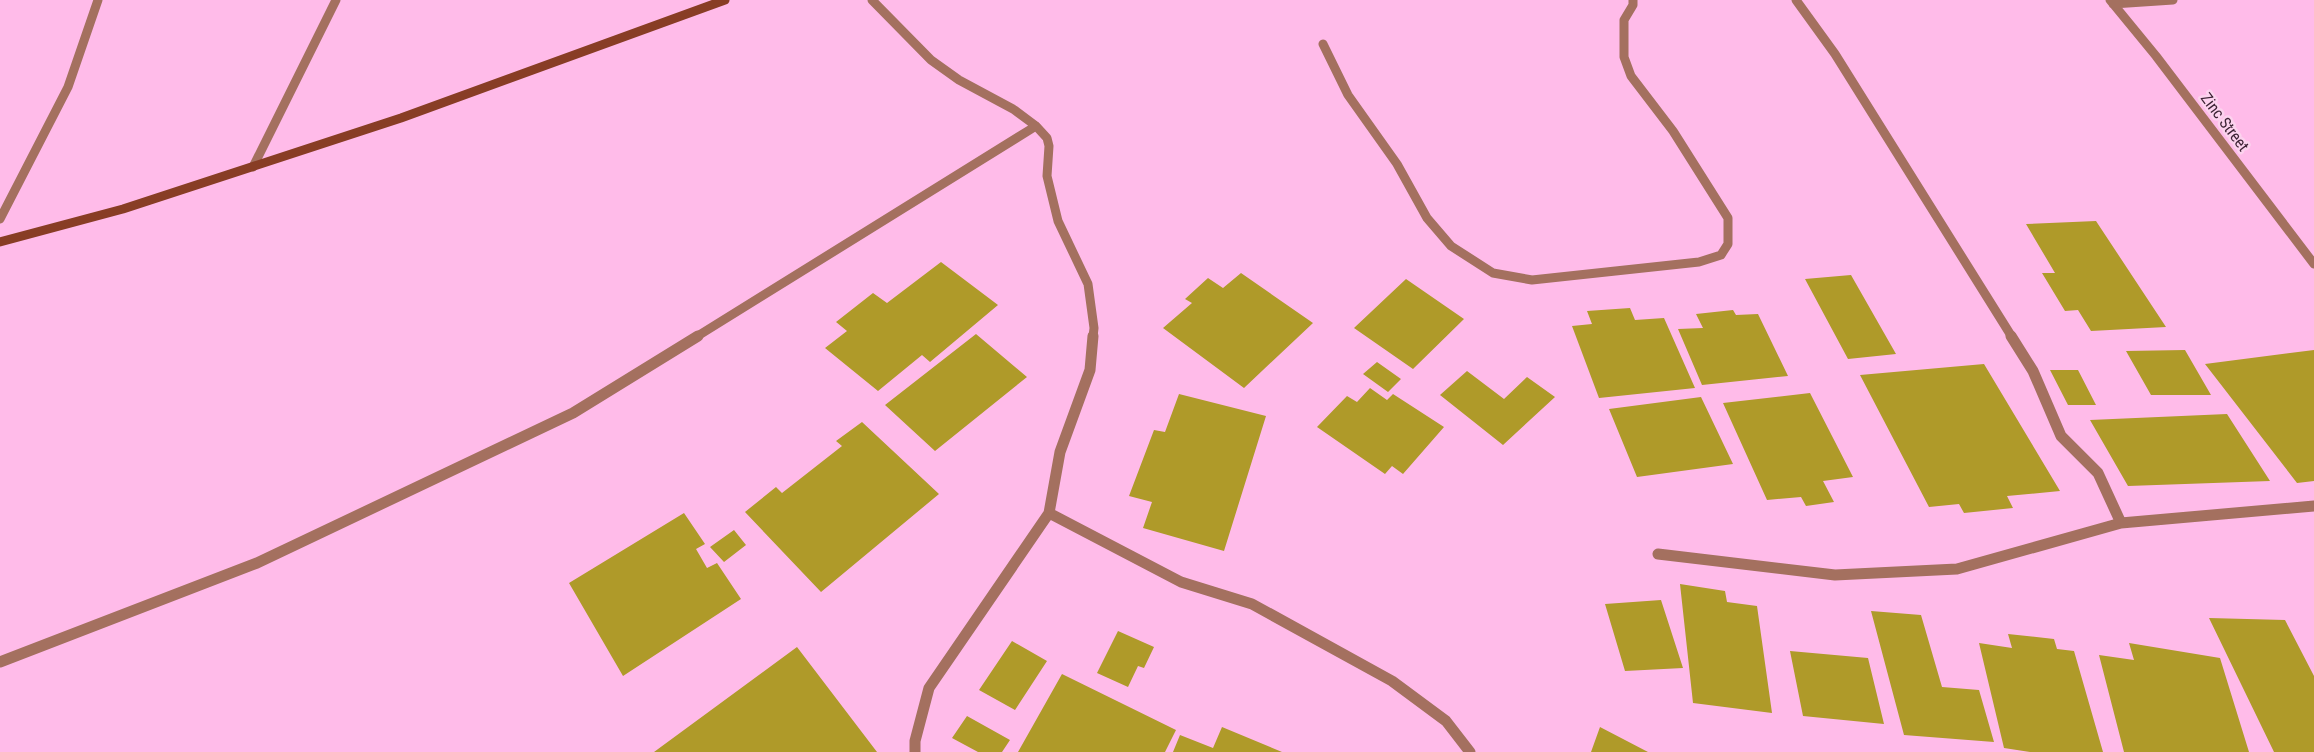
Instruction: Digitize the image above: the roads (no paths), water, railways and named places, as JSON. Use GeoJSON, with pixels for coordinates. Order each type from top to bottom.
{"type":"FeatureCollection","features":[{"type":"Feature","properties":{"kind":"street"},"geometry":{"type":"LineString","coordinates":[[0,219],[68,87],[98,0]]}},
{"type":"Feature","properties":{"kind":"street"},"geometry":{"type":"LineString","coordinates":[[253,167],[336,0]]}},
{"type":"Feature","properties":{"kind":"street"},"geometry":{"type":"LineString","coordinates":[[0,242],[123,209],[401,118],[725,0]]}},
{"type":"Feature","properties":{"kind":"street"},"geometry":{"type":"LineString","coordinates":[[872,0],[931,60],[959,80],[1013,109],[1036,126],[1046,138],[1049,146],[1047,176],[1058,221],[1073,256],[1088,284],[1094,328],[1090,370],[1060,452],[1050,514],[929,688],[915,741],[915,752]]}},
{"type":"Feature","properties":{"kind":"street"},"geometry":{"type":"LineString","coordinates":[[1323,44],[1348,95],[1397,164],[1427,218],[1451,246],[1493,273],[1532,280],[1699,262],[1721,255],[1728,244],[1728,218],[1673,131],[1631,76],[1624,57],[1624,20],[1633,5],[1633,0]]}},
{"type":"Feature","properties":{"kind":"street"},"geometry":{"type":"LineString","coordinates":[[1796,0],[1835,54],[2033,371],[2062,436],[2098,473],[2121,522]]}},
{"type":"Feature","properties":{"kind":"street"},"geometry":{"type":"LineString","coordinates":[[2111,2],[2173,0]]}},
{"type":"Feature","properties":{"kind":"street","name":"Zinc Street"},"geometry":{"type":"LineString","coordinates":[[2111,2],[2156,56],[2314,264]]}},
{"type":"Feature","properties":{"kind":"street"},"geometry":{"type":"LineString","coordinates":[[0,662],[257,563],[573,413],[1036,126]]}},
{"type":"Feature","properties":{"kind":"street"},"geometry":{"type":"LineString","coordinates":[[1658,554],[1835,575],[1957,570],[2121,522],[2314,506]]}},
{"type":"Feature","properties":{"kind":"street"},"geometry":{"type":"LineString","coordinates":[[1050,514],[1181,582],[1252,604],[1392,681],[1446,721],[1470,752]]}}]}
